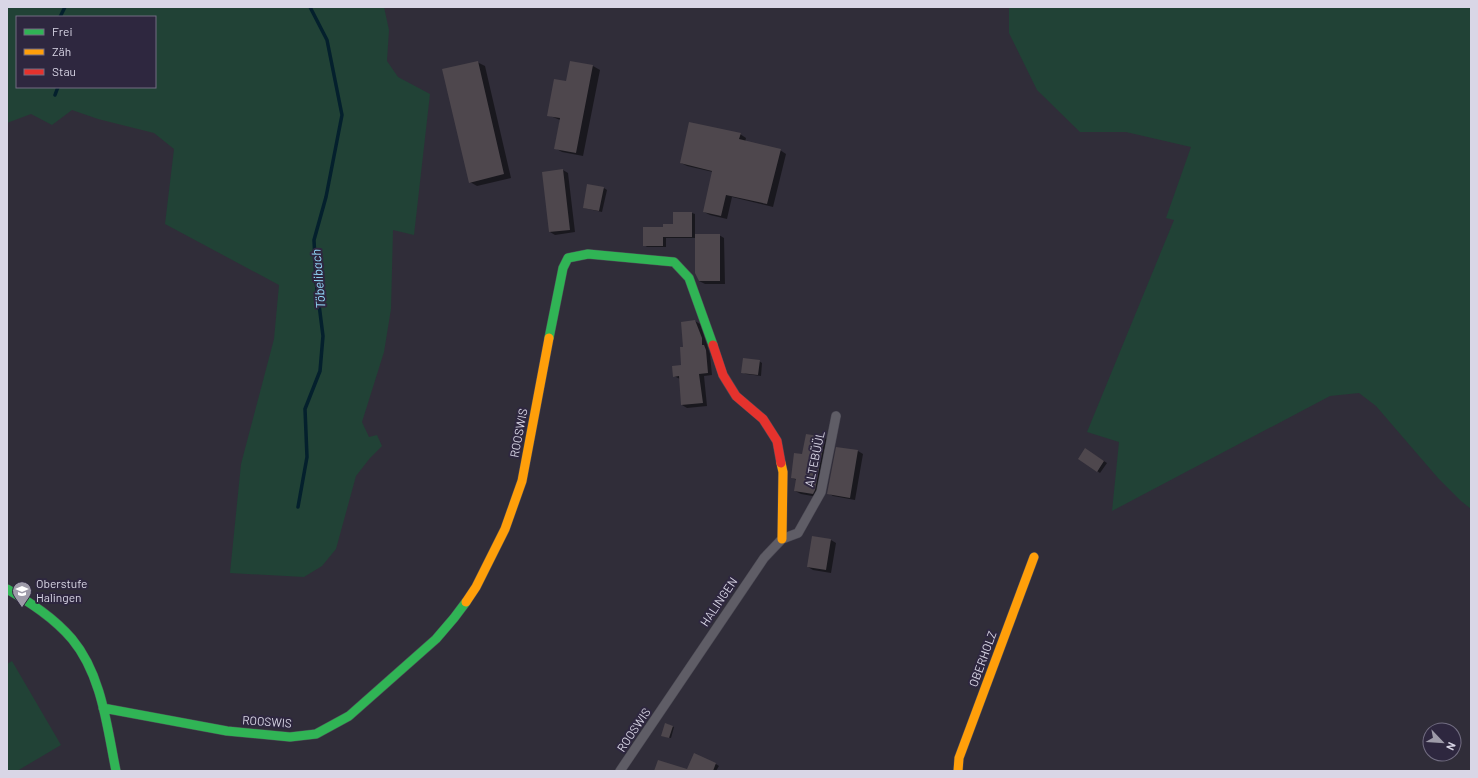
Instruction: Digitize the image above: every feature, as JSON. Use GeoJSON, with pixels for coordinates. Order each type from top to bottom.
{"type":"FeatureCollection","features":[{"type":"Feature","properties":{"kind":"street","name":"ROOSWIS"},"geometry":{"type":"LineString","coordinates":[[103,708],[227,731],[290,737],[316,734],[349,716],[436,639],[454,618],[476,587],[505,529],[522,481],[563,268],[568,258],[588,254],[674,262],[689,278],[723,375],[736,396],[762,419],[777,440],[783,472],[782,539]]}},
{"type":"Feature","properties":{"kind":"street","name":"ALTEBÜÜL"},"geometry":{"type":"LineString","coordinates":[[782,539],[798,533],[821,492],[836,416]]}},
{"type":"Feature","properties":{"kind":"street","name":"HALINGEN"},"geometry":{"type":"LineString","coordinates":[[680,682],[764,558],[782,539]]}},
{"type":"Feature","properties":{"kind":"street","name":"OBERHOLZ"},"geometry":{"type":"LineString","coordinates":[[958,771],[959,758],[1034,557]]}},
{"type":"Feature","properties":{"kind":"street"},"geometry":{"type":"LineString","coordinates":[[7,589],[25,599],[50,617],[71,638],[86,661],[103,708],[116,771]]}},
{"type":"Feature","properties":{"kind":"street","name":"ROOSWIS"},"geometry":{"type":"LineString","coordinates":[[620,771],[680,682]]}},
{"type":"Feature","properties":{"kind":"green space"},"geometry":{"type":"Polygon","coordinates":[[[7,7],[384,7],[389,30],[387,61],[398,77],[430,94],[414,235],[393,230],[391,309],[384,352],[362,422],[369,437],[377,435],[382,446],[370,458],[356,476],[336,549],[322,566],[304,577],[230,573],[241,464],[274,339],[279,285],[165,224],[174,149],[154,133],[98,119],[72,110],[52,125],[31,114],[7,123],[7,7]]]}},
{"type":"Feature","properties":{"kind":"green space"},"geometry":{"type":"Polygon","coordinates":[[[1009,7],[1471,7],[1471,509],[1438,478],[1376,406],[1359,393],[1330,396],[1112,511],[1119,442],[1087,432],[1174,220],[1166,218],[1191,147],[1126,132],[1080,132],[1037,90],[1009,33],[1009,7]]]}},
{"type":"Feature","properties":{"kind":"green space"},"geometry":{"type":"Polygon","coordinates":[[[12,661],[61,745],[17,771],[7,771],[7,664],[12,661]]]}},
{"type":"Feature","properties":{"kind":"building"},"geometry":{"type":"Polygon","coordinates":[[[478,61],[504,174],[469,183],[442,69],[478,61]]]}},
{"type":"Feature","properties":{"kind":"building"},"geometry":{"type":"Polygon","coordinates":[[[570,61],[593,65],[576,153],[554,149],[560,118],[547,116],[554,79],[566,81],[570,61]]]}},
{"type":"Feature","properties":{"kind":"building"},"geometry":{"type":"Polygon","coordinates":[[[689,122],[741,133],[739,139],[781,149],[767,204],[726,195],[721,216],[703,212],[712,171],[680,163],[689,122]]]}},
{"type":"Feature","properties":{"kind":"building"},"geometry":{"type":"Polygon","coordinates":[[[563,169],[570,230],[549,232],[542,172],[563,169]]]}},
{"type":"Feature","properties":{"kind":"building"},"geometry":{"type":"Polygon","coordinates":[[[587,184],[604,187],[599,211],[583,208],[587,184]]]}},
{"type":"Feature","properties":{"kind":"building"},"geometry":{"type":"Polygon","coordinates":[[[673,212],[692,212],[692,237],[663,237],[663,246],[643,246],[643,227],[663,227],[663,224],[673,224],[673,212]]]}},
{"type":"Feature","properties":{"kind":"building"},"geometry":{"type":"Polygon","coordinates":[[[695,234],[720,234],[720,281],[699,281],[695,273],[695,234]]]}},
{"type":"Feature","properties":{"kind":"building"},"geometry":{"type":"Polygon","coordinates":[[[695,320],[702,338],[702,345],[704,345],[706,350],[708,373],[699,374],[703,403],[681,405],[679,376],[673,377],[672,366],[681,365],[680,347],[683,347],[681,322],[695,320]]]}},
{"type":"Feature","properties":{"kind":"building"},"geometry":{"type":"Polygon","coordinates":[[[743,358],[760,360],[758,375],[741,373],[743,358]]]}},
{"type":"Feature","properties":{"kind":"building"},"geometry":{"type":"Polygon","coordinates":[[[806,434],[825,437],[813,494],[794,491],[796,479],[791,478],[794,453],[802,454],[806,434]]]}},
{"type":"Feature","properties":{"kind":"building"},"geometry":{"type":"Polygon","coordinates":[[[836,447],[858,450],[850,498],[827,494],[836,447]]]}},
{"type":"Feature","properties":{"kind":"building"},"geometry":{"type":"Polygon","coordinates":[[[1085,448],[1104,461],[1097,472],[1078,459],[1085,448]]]}},
{"type":"Feature","properties":{"kind":"building"},"geometry":{"type":"Polygon","coordinates":[[[812,536],[831,539],[826,570],[807,567],[812,536]]]}},
{"type":"Feature","properties":{"kind":"building"},"geometry":{"type":"Polygon","coordinates":[[[665,723],[673,726],[669,738],[661,736],[665,723]]]}},
{"type":"Feature","properties":{"kind":"building"},"geometry":{"type":"Polygon","coordinates":[[[694,753],[716,763],[713,771],[654,771],[658,760],[687,769],[694,753]]]}},
{"type":"Feature","properties":{"kind":"waterway"},"geometry":{"type":"LineString","coordinates":[[60,16],[65,7]]}},
{"type":"Feature","properties":{"kind":"waterway","name":"Töbelibach"},"geometry":{"type":"LineString","coordinates":[[298,507],[307,457],[305,409],[320,371],[323,336],[316,281],[314,240],[326,197],[342,115],[327,40],[310,7]]}},
{"type":"Feature","properties":{"kind":"waterway"},"geometry":{"type":"LineString","coordinates":[[55,95],[58,88]]}},
{"type":"Feature","properties":{"kind":"traffic: fast"},"geometry":{"type":"LineString","coordinates":[[549,338],[563,268],[568,258],[588,254],[674,262],[689,278],[713,345]]}},
{"type":"Feature","properties":{"kind":"traffic: fast"},"geometry":{"type":"LineString","coordinates":[[7,589],[33,605],[50,618],[65,631],[82,653],[97,685],[102,702],[116,771]]}},
{"type":"Feature","properties":{"kind":"traffic: fast"},"geometry":{"type":"LineString","coordinates":[[103,708],[227,731],[290,737],[316,734],[349,716],[436,639],[466,602]]}},
{"type":"Feature","properties":{"kind":"traffic: slow"},"geometry":{"type":"LineString","coordinates":[[466,602],[476,587],[505,529],[522,481],[549,338]]}},
{"type":"Feature","properties":{"kind":"traffic: slow"},"geometry":{"type":"LineString","coordinates":[[781,463],[783,472],[782,539]]}},
{"type":"Feature","properties":{"kind":"traffic: slow"},"geometry":{"type":"LineString","coordinates":[[958,771],[959,758],[1034,557]]}},
{"type":"Feature","properties":{"kind":"traffic: jam"},"geometry":{"type":"LineString","coordinates":[[713,345],[723,375],[736,396],[763,419],[777,441],[781,463]]}},
{"type":"Feature","properties":{"kind":"place","name":"Oberstufe Halingen"},"geometry":{"type":"Point","coordinates":[22,608]}}]}
